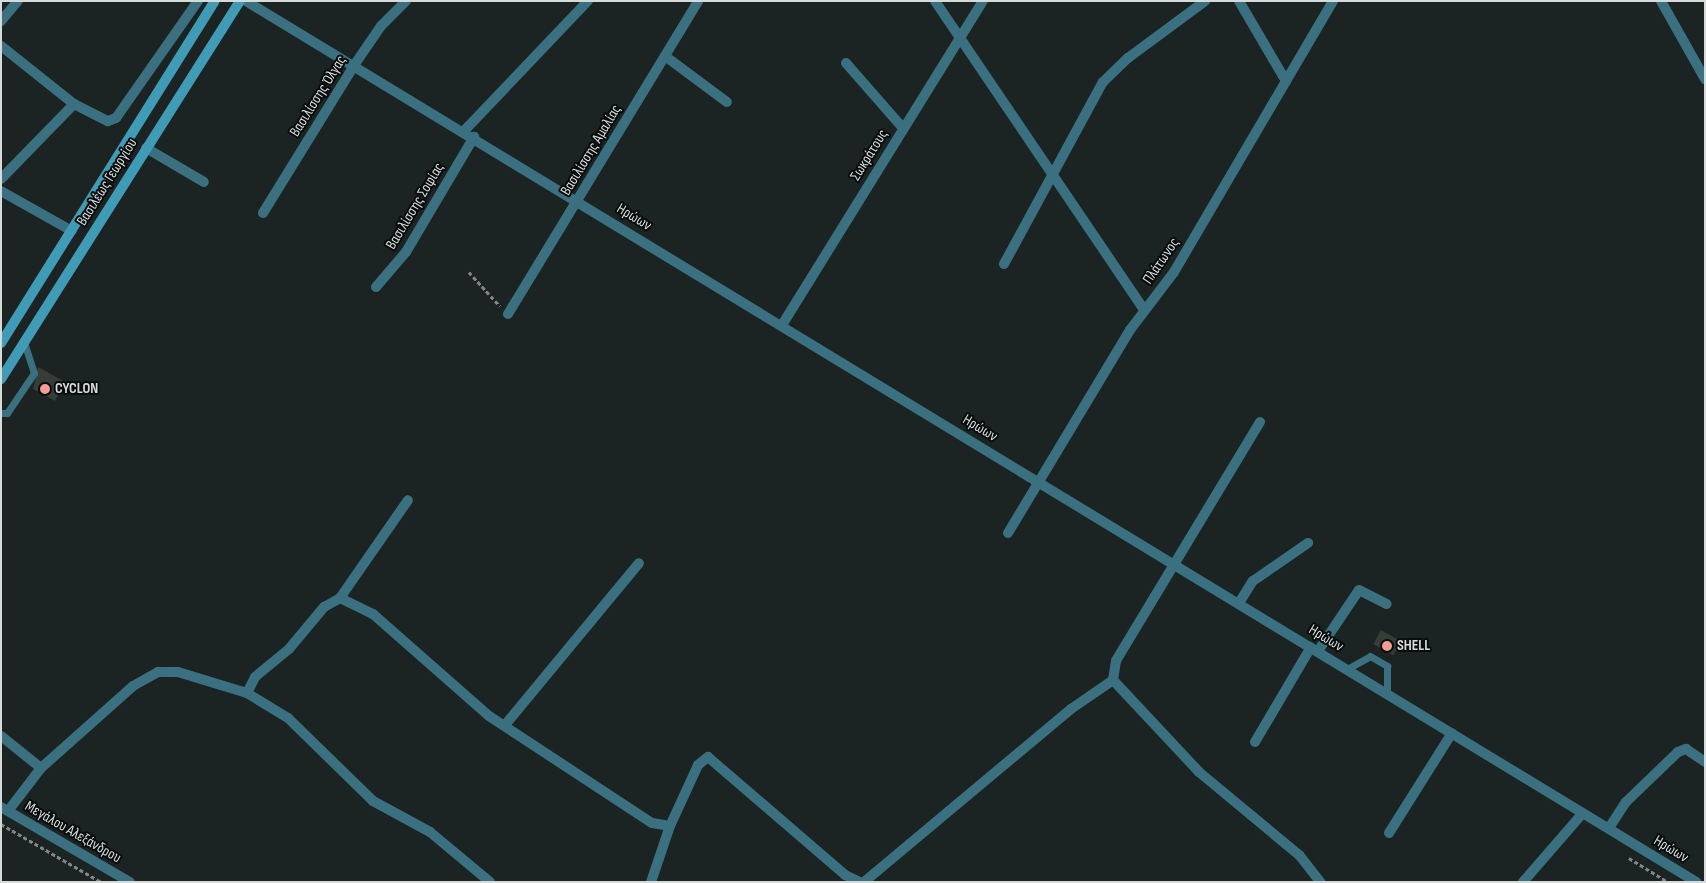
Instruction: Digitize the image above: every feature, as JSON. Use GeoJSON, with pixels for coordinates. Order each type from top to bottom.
{"type":"FeatureCollection","features":[{"type":"Feature","properties":{"kind":"main road","name":"Βασιλέως Γεωργίου"},"geometry":{"type":"LineString","coordinates":[[2,341],[215,1]]}},
{"type":"Feature","properties":{"kind":"main road","name":"Βασιλέως Γεωργίου"},"geometry":{"type":"LineString","coordinates":[[1,379],[240,1]]}},
{"type":"Feature","properties":{"kind":"street"},"geometry":{"type":"LineString","coordinates":[[1,21],[18,1]]}},
{"type":"Feature","properties":{"kind":"street"},"geometry":{"type":"LineString","coordinates":[[1,46],[74,104],[98,120],[116,118],[198,1]]}},
{"type":"Feature","properties":{"kind":"street","name":"Ηρώων"},"geometry":{"type":"LineString","coordinates":[[246,1],[355,64],[1696,882]]}},
{"type":"Feature","properties":{"kind":"street","name":"Βασιλίσσης Όλγας"},"geometry":{"type":"LineString","coordinates":[[263,213],[355,64],[381,26],[406,1]]}},
{"type":"Feature","properties":{"kind":"street"},"geometry":{"type":"LineString","coordinates":[[464,131],[588,1]]}},
{"type":"Feature","properties":{"kind":"street","name":"Βασιλίσσης Αμαλίας"},"geometry":{"type":"LineString","coordinates":[[508,314],[698,1]]}},
{"type":"Feature","properties":{"kind":"street"},"geometry":{"type":"LineString","coordinates":[[935,1],[1144,310]]}},
{"type":"Feature","properties":{"kind":"street","name":"Σωκράτους"},"geometry":{"type":"LineString","coordinates":[[782,325],[983,1]]}},
{"type":"Feature","properties":{"kind":"street"},"geometry":{"type":"LineString","coordinates":[[1004,264],[1040,201],[1051,172],[1110,73],[1204,1]]}},
{"type":"Feature","properties":{"kind":"street"},"geometry":{"type":"LineString","coordinates":[[1239,1],[1286,81]]}},
{"type":"Feature","properties":{"kind":"street","name":"Πλάτωνος"},"geometry":{"type":"LineString","coordinates":[[1008,533],[1144,310],[1174,272],[1333,1]]}},
{"type":"Feature","properties":{"kind":"street"},"geometry":{"type":"LineString","coordinates":[[1661,1],[1705,80]]}},
{"type":"Feature","properties":{"kind":"street"},"geometry":{"type":"LineString","coordinates":[[665,56],[727,102]]}},
{"type":"Feature","properties":{"kind":"street"},"geometry":{"type":"LineString","coordinates":[[846,64],[903,128]]}},
{"type":"Feature","properties":{"kind":"street"},"geometry":{"type":"LineString","coordinates":[[1,179],[74,104]]}},
{"type":"Feature","properties":{"kind":"street","name":"Βασιλίσσης Σοφίας"},"geometry":{"type":"LineString","coordinates":[[376,287],[406,252],[474,137]]}},
{"type":"Feature","properties":{"kind":"street"},"geometry":{"type":"LineString","coordinates":[[146,148],[204,182]]}},
{"type":"Feature","properties":{"kind":"street"},"geometry":{"type":"LineString","coordinates":[[1,191],[72,231]]}},
{"type":"Feature","properties":{"kind":"street"},"geometry":{"type":"LineString","coordinates":[[864,882],[1071,708],[1113,680],[1116,661],[1173,563],[1260,422]]}},
{"type":"Feature","properties":{"kind":"street"},"geometry":{"type":"LineString","coordinates":[[247,693],[256,678],[295,643],[324,607],[340,598],[408,500]]}},
{"type":"Feature","properties":{"kind":"street"},"geometry":{"type":"LineString","coordinates":[[1239,603],[1253,581],[1308,543]]}},
{"type":"Feature","properties":{"kind":"street"},"geometry":{"type":"LineString","coordinates":[[505,725],[639,563]]}},
{"type":"Feature","properties":{"kind":"street"},"geometry":{"type":"LineString","coordinates":[[1255,742],[1315,649],[1359,590],[1387,604]]}},
{"type":"Feature","properties":{"kind":"street"},"geometry":{"type":"LineString","coordinates":[[340,598],[373,614],[439,676],[505,725],[652,823],[670,826]]}},
{"type":"Feature","properties":{"kind":"street"},"geometry":{"type":"LineString","coordinates":[[5,809],[41,768],[133,686],[158,672],[178,672],[247,693],[306,732],[373,801],[430,832],[490,882]]}},
{"type":"Feature","properties":{"kind":"street"},"geometry":{"type":"LineString","coordinates":[[1113,680],[1199,772],[1300,856],[1320,882]]}},
{"type":"Feature","properties":{"kind":"street"},"geometry":{"type":"LineString","coordinates":[[1389,833],[1452,733]]}},
{"type":"Feature","properties":{"kind":"street"},"geometry":{"type":"LineString","coordinates":[[1,736],[41,768]]}},
{"type":"Feature","properties":{"kind":"street"},"geometry":{"type":"LineString","coordinates":[[1609,828],[1626,802],[1678,752],[1686,749],[1705,762]]}},
{"type":"Feature","properties":{"kind":"street"},"geometry":{"type":"LineString","coordinates":[[651,882],[670,826],[698,765],[708,758],[845,875],[860,882]]}},
{"type":"Feature","properties":{"kind":"street","name":"Μεγάλου Αλεξάνδρου"},"geometry":{"type":"LineString","coordinates":[[5,809],[130,882]]}},
{"type":"Feature","properties":{"kind":"street"},"geometry":{"type":"LineString","coordinates":[[1524,882],[1583,813]]}},
{"type":"Feature","properties":{"kind":"lane"},"geometry":{"type":"LineString","coordinates":[[1,413],[7,413],[34,373],[24,342]]}},
{"type":"Feature","properties":{"kind":"lane"},"geometry":{"type":"LineString","coordinates":[[1347,669],[1370,656],[1387,666],[1387,694]]}},
{"type":"Feature","properties":{"kind":"path"},"geometry":{"type":"LineString","coordinates":[[469,272],[508,314]]}},
{"type":"Feature","properties":{"kind":"path"},"geometry":{"type":"LineString","coordinates":[[1,824],[101,882]]}},
{"type":"Feature","properties":{"kind":"building"},"geometry":{"type":"Polygon","coordinates":[[[38,367],[65,382],[55,401],[33,389],[38,367]]]}},
{"type":"Feature","properties":{"kind":"building"},"geometry":{"type":"Polygon","coordinates":[[[1381,630],[1401,641],[1393,655],[1373,644],[1381,630]]]}},
{"type":"Feature","properties":{"kind":"place","name":"CYCLON"},"geometry":{"type":"Point","coordinates":[45,389]}},
{"type":"Feature","properties":{"kind":"place","name":"SHELL"},"geometry":{"type":"Point","coordinates":[1387,646]}}]}
